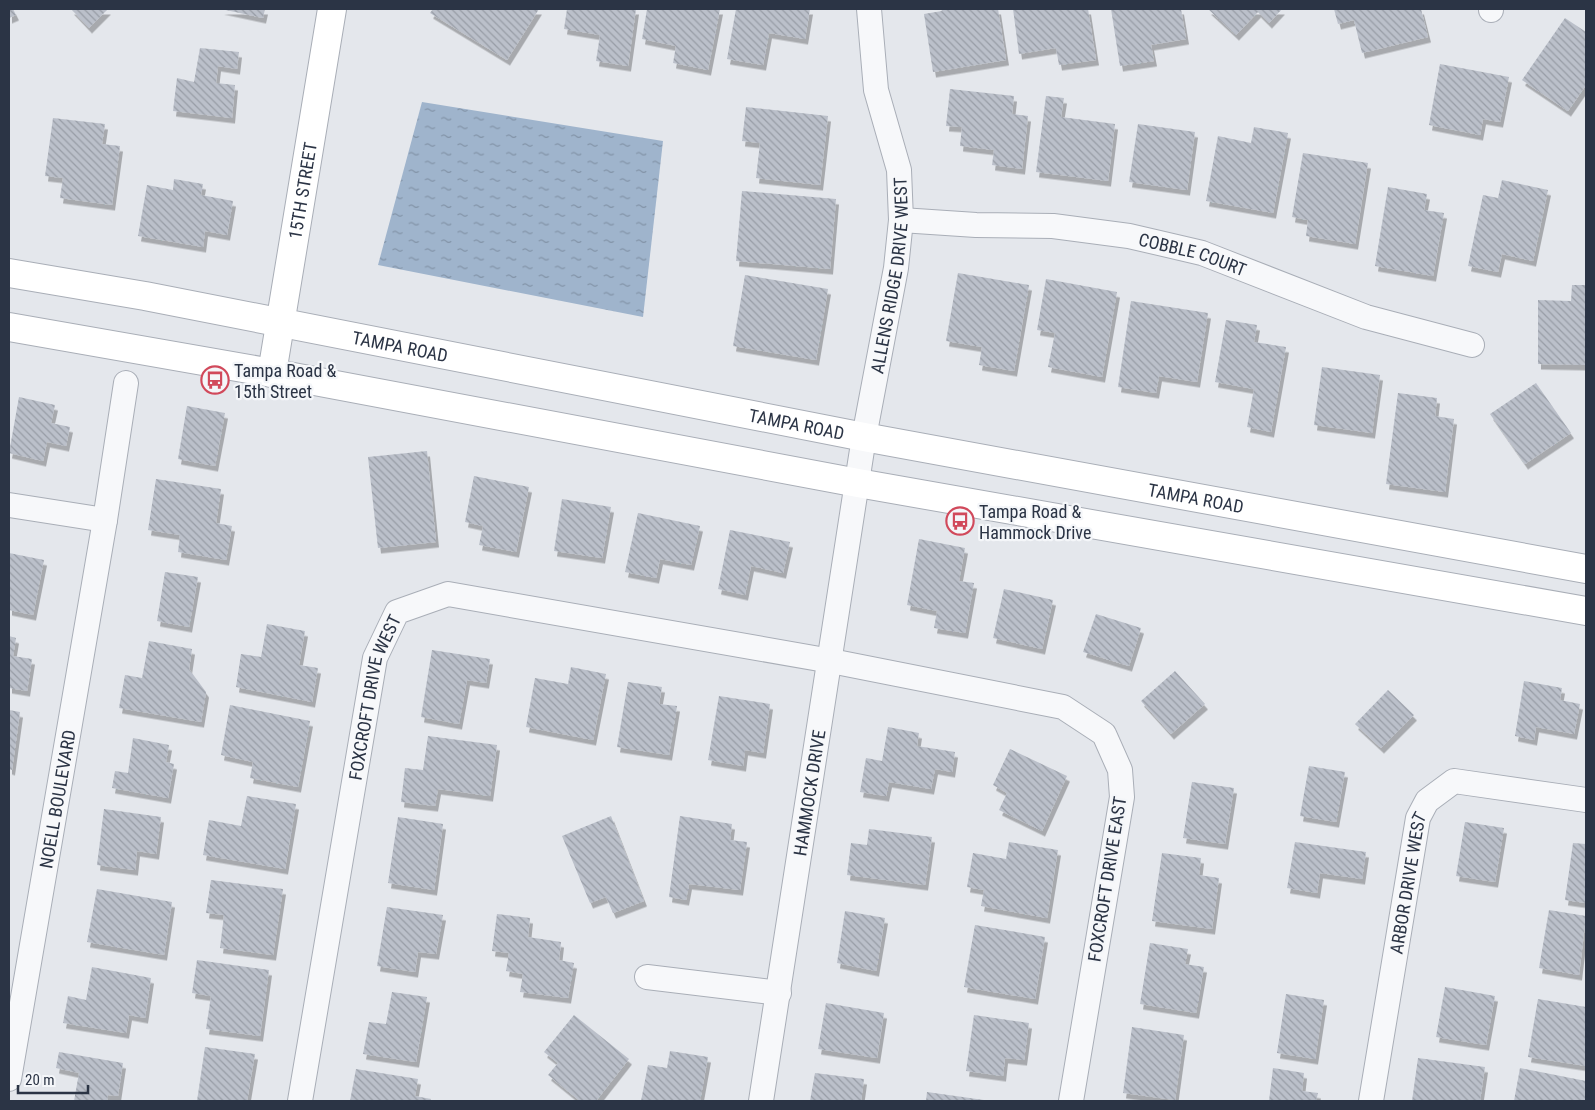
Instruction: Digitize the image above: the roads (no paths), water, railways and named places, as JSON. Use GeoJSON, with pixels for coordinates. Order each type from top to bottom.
{"type":"FeatureCollection","features":[{"type":"Feature","properties":{"kind":"main road","name":"15TH STREET"},"geometry":{"type":"LineString","coordinates":[[272,373],[332,9]]}},
{"type":"Feature","properties":{"kind":"main road","name":"TAMPA ROAD"},"geometry":{"type":"LineString","coordinates":[[9,273],[280,322],[864,437],[1586,569]]}},
{"type":"Feature","properties":{"kind":"main road"},"geometry":{"type":"LineString","coordinates":[[9,327],[272,373],[858,482],[1586,611]]}},
{"type":"Feature","properties":{"kind":"street","name":"ALLENS RIDGE DRIVE WEST"},"geometry":{"type":"LineString","coordinates":[[858,482],[864,437],[896,268],[901,220],[899,170],[876,90],[869,9]]}},
{"type":"Feature","properties":{"kind":"street","name":"COBBLE COURT"},"geometry":{"type":"LineString","coordinates":[[901,220],[976,225],[1053,226],[1129,236],[1202,253],[1366,317],[1472,345]]}},
{"type":"Feature","properties":{"kind":"street","name":"NOELL BOULEVARD"},"geometry":{"type":"LineString","coordinates":[[9,1079],[105,520],[126,384]]}},
{"type":"Feature","properties":{"kind":"street","name":"HAMMOCK DRIVE"},"geometry":{"type":"LineString","coordinates":[[761,1101],[780,993],[858,482]]}},
{"type":"Feature","properties":{"kind":"street"},"geometry":{"type":"LineString","coordinates":[[9,505],[105,520]]}},
{"type":"Feature","properties":{"kind":"street","name":"FOXCROFT DRIVE WEST"},"geometry":{"type":"LineString","coordinates":[[300,1101],[375,658],[397,612],[448,594],[831,661]]}},
{"type":"Feature","properties":{"kind":"street","name":"FOXCROFT DRIVE EAST"},"geometry":{"type":"LineString","coordinates":[[831,661],[1063,707],[1104,734],[1120,770],[1122,797],[1071,1101]]}},
{"type":"Feature","properties":{"kind":"street","name":"ARBOR DRIVE WEST"},"geometry":{"type":"LineString","coordinates":[[1372,1101],[1418,818],[1427,801],[1454,781],[1586,800]]}},
{"type":"Feature","properties":{"kind":"street"},"geometry":{"type":"LineString","coordinates":[[646,977],[780,993]]}},
{"type":"Feature","properties":{"kind":"water"},"geometry":{"type":"Polygon","coordinates":[[[422,102],[663,141],[643,317],[378,265],[422,102]]]}},
{"type":"Feature","properties":{"kind":"place","name":"Tampa Road & 15th Street"},"geometry":{"type":"Point","coordinates":[215,380]}},
{"type":"Feature","properties":{"kind":"place","name":"Tampa Road & Hammock Drive"},"geometry":{"type":"Point","coordinates":[960,521]}}]}
